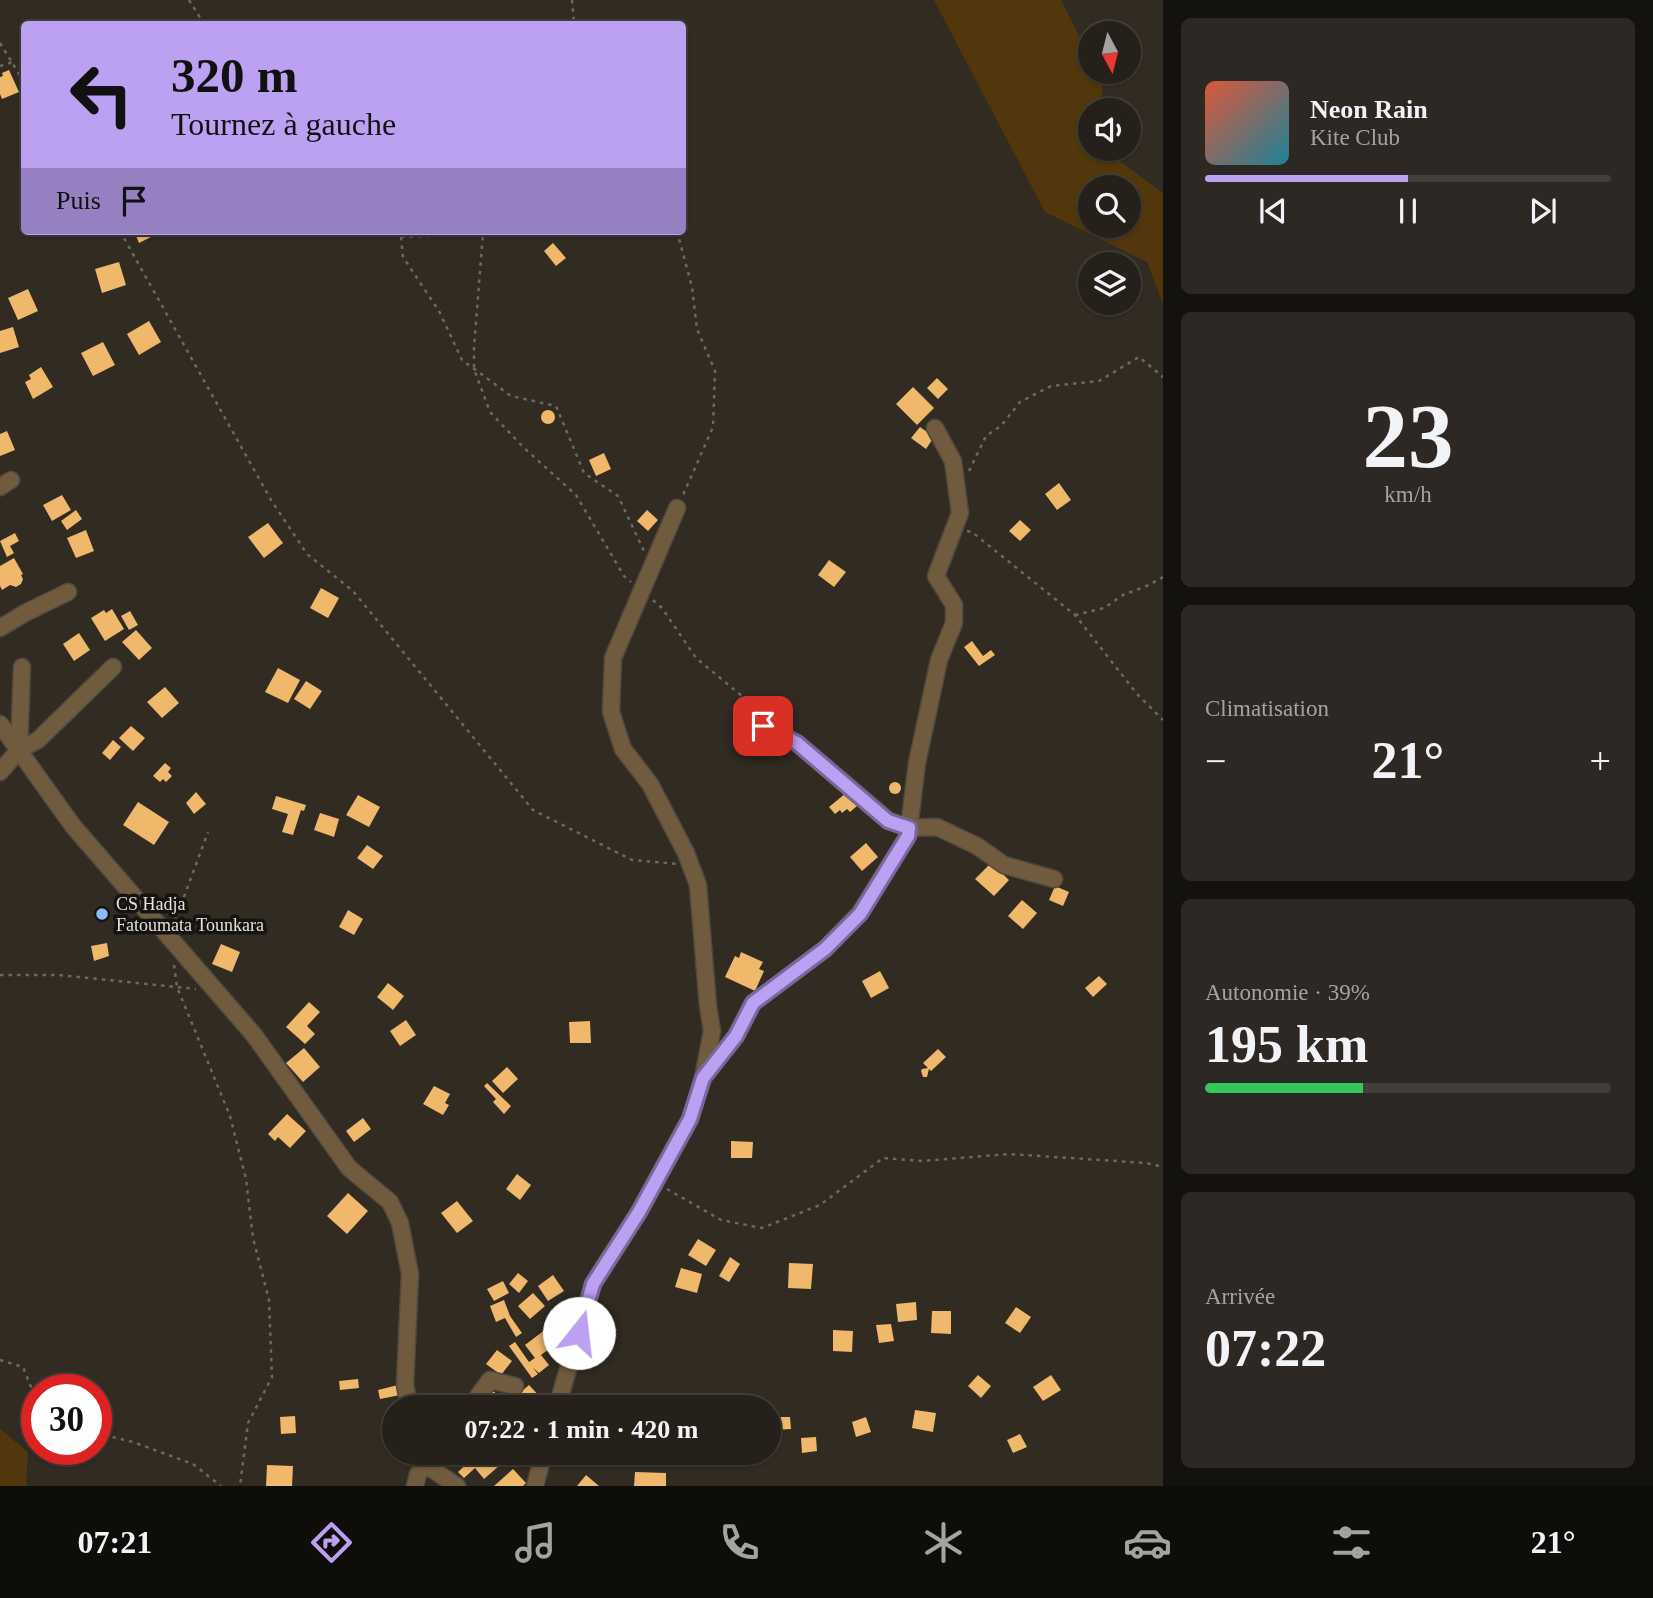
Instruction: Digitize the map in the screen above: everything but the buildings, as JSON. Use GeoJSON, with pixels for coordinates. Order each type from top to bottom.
{"type":"FeatureCollection","features":[{"type":"Feature","properties":{"kind":"street"},"geometry":{"type":"LineString","coordinates":[[703,1078],[736,1036],[753,1003],[825,949],[860,914],[908,836],[918,763],[939,660],[954,623],[954,605],[936,576],[960,513],[953,461],[935,428]]}},
{"type":"Feature","properties":{"kind":"street"},"geometry":{"type":"LineString","coordinates":[[561,1395],[593,1284],[639,1212],[690,1119],[703,1078],[712,1031],[698,885],[650,784],[623,749],[611,712],[613,658],[677,508]]}},
{"type":"Feature","properties":{"kind":"street"},"geometry":{"type":"LineString","coordinates":[[0,628],[68,592]]}},
{"type":"Feature","properties":{"kind":"street"},"geometry":{"type":"LineString","coordinates":[[19,750],[22,667]]}},
{"type":"Feature","properties":{"kind":"street"},"geometry":{"type":"LineString","coordinates":[[0,772],[19,750],[38,740],[113,667]]}},
{"type":"Feature","properties":{"kind":"street"},"geometry":{"type":"LineString","coordinates":[[0,724],[73,826],[254,1035],[349,1168],[390,1202],[400,1223],[410,1274],[405,1384],[407,1395]]}},
{"type":"Feature","properties":{"kind":"street"},"geometry":{"type":"LineString","coordinates":[[763,726],[797,743],[888,821],[909,828],[937,827],[977,846],[1004,865],[1055,879]]}},
{"type":"Feature","properties":{"kind":"street"},"geometry":{"type":"LineString","coordinates":[[479,1395],[490,1380],[515,1387]]}},
{"type":"Feature","properties":{"kind":"street"},"geometry":{"type":"LineString","coordinates":[[415,1486],[423,1465]]}},
{"type":"Feature","properties":{"kind":"street"},"geometry":{"type":"LineString","coordinates":[[435,1465],[457,1486]]}},
{"type":"Feature","properties":{"kind":"street"},"geometry":{"type":"LineString","coordinates":[[535,1486],[541,1465]]}},
{"type":"Feature","properties":{"kind":"path"},"geometry":{"type":"LineString","coordinates":[[189,0],[202,21]]}},
{"type":"Feature","properties":{"kind":"path"},"geometry":{"type":"LineString","coordinates":[[572,0],[574,21]]}},
{"type":"Feature","properties":{"kind":"path"},"geometry":{"type":"LineString","coordinates":[[0,43],[21,77]]}},
{"type":"Feature","properties":{"kind":"path"},"geometry":{"type":"LineString","coordinates":[[0,66],[13,62]]}},
{"type":"Feature","properties":{"kind":"path"},"geometry":{"type":"LineString","coordinates":[[122,235],[271,500],[307,554],[352,592],[533,810],[632,860],[691,866]]}},
{"type":"Feature","properties":{"kind":"path"},"geometry":{"type":"LineString","coordinates":[[456,235],[401,237],[403,257],[439,311],[462,360],[512,396],[556,406],[584,473],[618,496],[651,567]]}},
{"type":"Feature","properties":{"kind":"path"},"geometry":{"type":"LineString","coordinates":[[483,235],[474,369],[490,412],[530,454],[576,495],[624,576],[662,608],[696,658],[742,696],[763,726]]}},
{"type":"Feature","properties":{"kind":"path"},"geometry":{"type":"LineString","coordinates":[[677,508],[713,426],[715,371],[697,329],[692,287],[678,235]]}},
{"type":"Feature","properties":{"kind":"path"},"geometry":{"type":"LineString","coordinates":[[969,471],[986,436],[1001,426],[1020,402],[1051,386],[1099,381],[1139,357],[1163,377]]}},
{"type":"Feature","properties":{"kind":"path"},"geometry":{"type":"LineString","coordinates":[[954,528],[971,532],[1075,615],[1137,694],[1163,720]]}},
{"type":"Feature","properties":{"kind":"path"},"geometry":{"type":"LineString","coordinates":[[1075,615],[1104,608],[1123,594],[1163,577]]}},
{"type":"Feature","properties":{"kind":"path"},"geometry":{"type":"LineString","coordinates":[[170,936],[208,832]]}},
{"type":"Feature","properties":{"kind":"path"},"geometry":{"type":"LineString","coordinates":[[173,961],[177,987],[230,1116],[246,1179],[253,1238],[269,1300],[272,1377],[248,1423],[240,1486]]}},
{"type":"Feature","properties":{"kind":"path"},"geometry":{"type":"LineString","coordinates":[[0,975],[59,975],[217,992]]}},
{"type":"Feature","properties":{"kind":"path"},"geometry":{"type":"LineString","coordinates":[[654,1182],[721,1220],[762,1228],[820,1205],[883,1158],[922,1161],[1009,1154],[1146,1163],[1163,1167]]}},
{"type":"Feature","properties":{"kind":"path"},"geometry":{"type":"LineString","coordinates":[[0,1360],[23,1367],[26,1374]]}},
{"type":"Feature","properties":{"kind":"path"},"geometry":{"type":"LineString","coordinates":[[112,1437],[193,1464],[221,1486]]}},
{"type":"Feature","properties":{"kind":"shaded area"},"geometry":{"type":"Polygon","coordinates":[[[934,0],[1061,0],[1078,34],[1078,84],[1103,84],[1101,98],[1078,98],[1078,161],[1119,161],[1138,175],[1078,175],[1078,228],[1045,212],[934,0]]]}},
{"type":"Feature","properties":{"kind":"shaded area"},"geometry":{"type":"Polygon","coordinates":[[[1141,177],[1163,193],[1163,304],[1147,262],[1141,259],[1141,252],[1127,252],[1098,238],[1141,238],[1141,177]]]}},
{"type":"Feature","properties":{"kind":"shaded area"},"geometry":{"type":"Polygon","coordinates":[[[0,1429],[21,1446],[21,1465],[27,1465],[26,1486],[0,1486],[0,1429]]]}},
{"type":"Feature","properties":{"kind":"place","name":"CS Hadja Fatoumata Tounkara"},"geometry":{"type":"Point","coordinates":[102,914]}},
{"type":"Feature","properties":{"kind":"route"},"geometry":{"type":"LineString","coordinates":[[579,1333],[593,1284],[639,1212],[690,1119],[703,1078],[736,1036],[753,1003],[825,949],[860,914],[908,836],[909,828],[888,821],[797,743],[763,726]]}}]}
